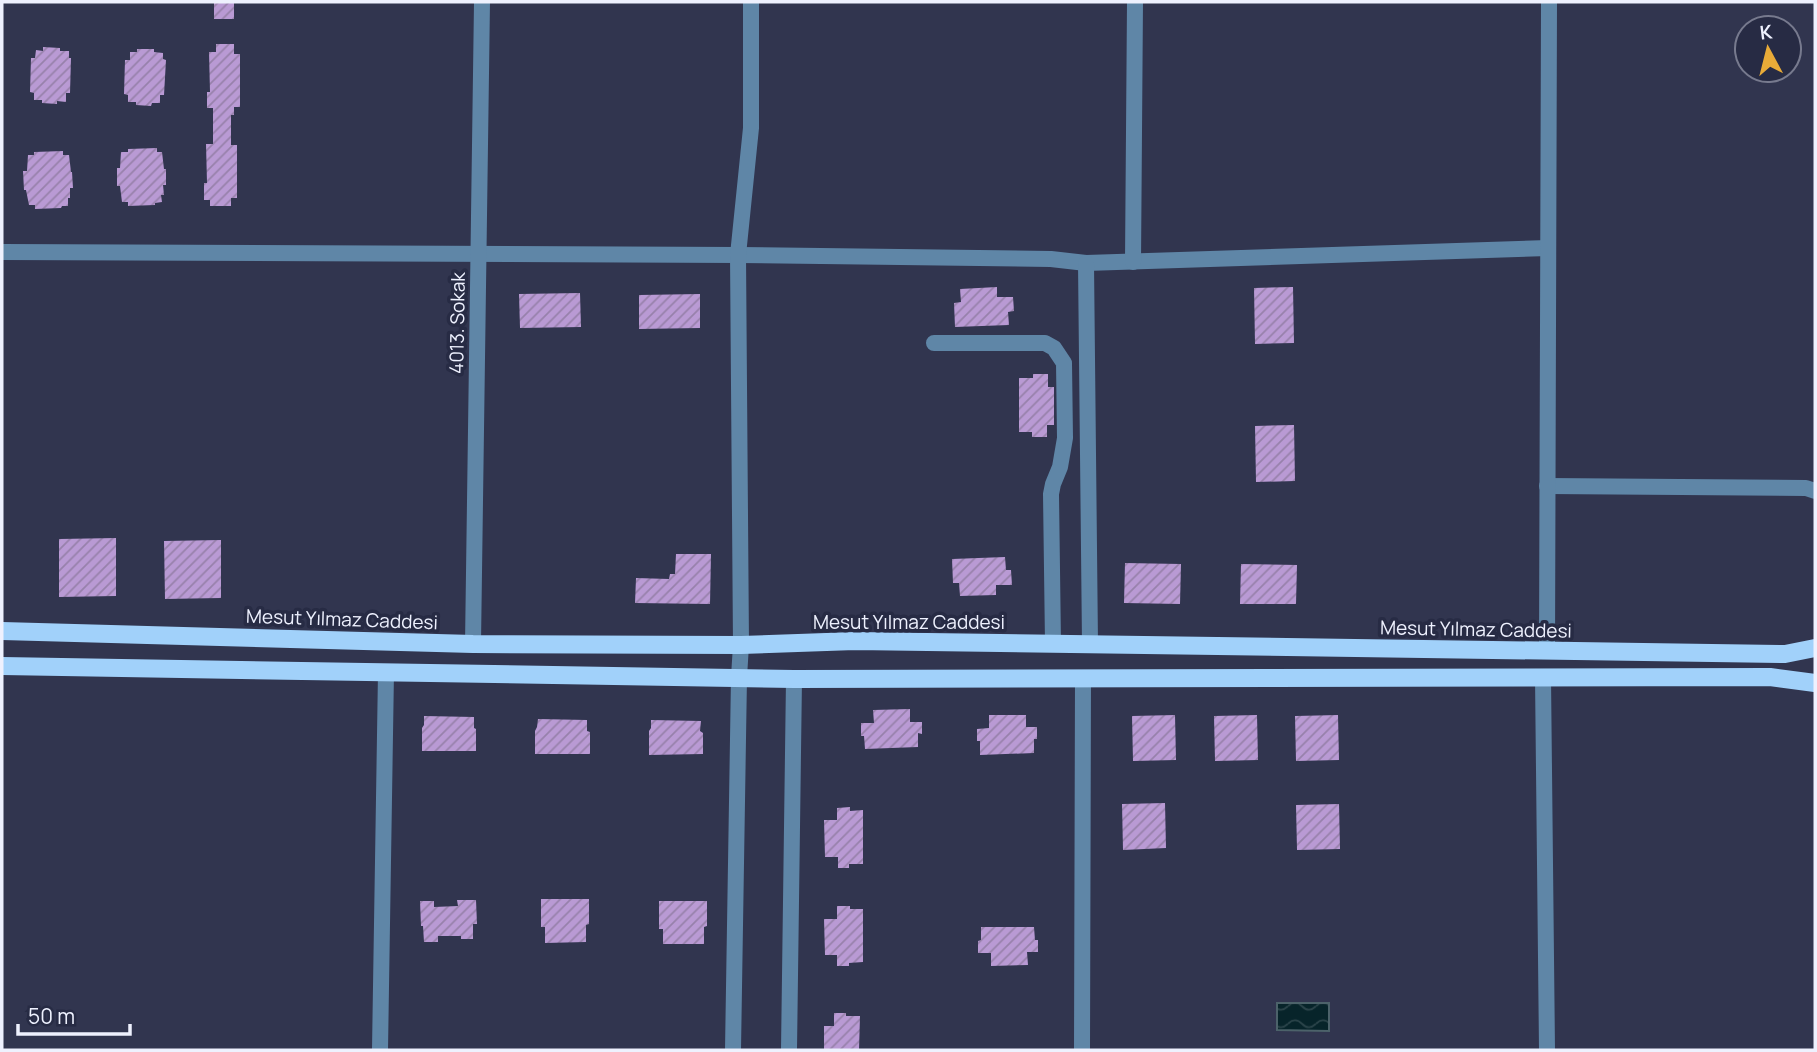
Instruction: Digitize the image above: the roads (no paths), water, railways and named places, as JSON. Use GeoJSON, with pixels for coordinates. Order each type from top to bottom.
{"type":"FeatureCollection","features":[{"type":"Feature","properties":{"kind":"main road","name":"Mesut Yılmaz Caddesi"},"geometry":{"type":"LineString","coordinates":[[2,631],[473,644],[741,645],[855,641],[1785,654],[1815,648]]}},
{"type":"Feature","properties":{"kind":"main road"},"geometry":{"type":"LineString","coordinates":[[2,666],[794,679],[1770,677],[1815,683]]}},
{"type":"Feature","properties":{"kind":"street","name":"4013. Sokak"},"geometry":{"type":"LineString","coordinates":[[473,644],[482,2]]}},
{"type":"Feature","properties":{"kind":"street"},"geometry":{"type":"LineString","coordinates":[[733,1050],[741,645],[738,255],[751,128],[751,2]]}},
{"type":"Feature","properties":{"kind":"street"},"geometry":{"type":"LineString","coordinates":[[1133,262],[1136,2]]}},
{"type":"Feature","properties":{"kind":"street"},"geometry":{"type":"LineString","coordinates":[[1547,650],[1549,2]]}},
{"type":"Feature","properties":{"kind":"street"},"geometry":{"type":"LineString","coordinates":[[2,252],[738,255],[1051,259],[1086,263],[1548,248]]}},
{"type":"Feature","properties":{"kind":"street"},"geometry":{"type":"LineString","coordinates":[[1086,263],[1090,644]]}},
{"type":"Feature","properties":{"kind":"street"},"geometry":{"type":"LineString","coordinates":[[934,343],[1045,343],[1054,348],[1064,363],[1065,438],[1051,494],[1053,644]]}},
{"type":"Feature","properties":{"kind":"street"},"geometry":{"type":"LineString","coordinates":[[1547,486],[1806,488],[1815,491]]}},
{"type":"Feature","properties":{"kind":"street"},"geometry":{"type":"LineString","coordinates":[[380,1050],[386,672]]}},
{"type":"Feature","properties":{"kind":"street"},"geometry":{"type":"LineString","coordinates":[[1543,677],[1547,1050]]}},
{"type":"Feature","properties":{"kind":"street"},"geometry":{"type":"LineString","coordinates":[[1082,1050],[1083,678]]}},
{"type":"Feature","properties":{"kind":"street"},"geometry":{"type":"LineString","coordinates":[[789,1050],[794,679]]}},
{"type":"Feature","properties":{"kind":"water"},"geometry":{"type":"Polygon","coordinates":[[[1277,1003],[1329,1003],[1329,1031],[1277,1030],[1277,1003]]]}}]}
